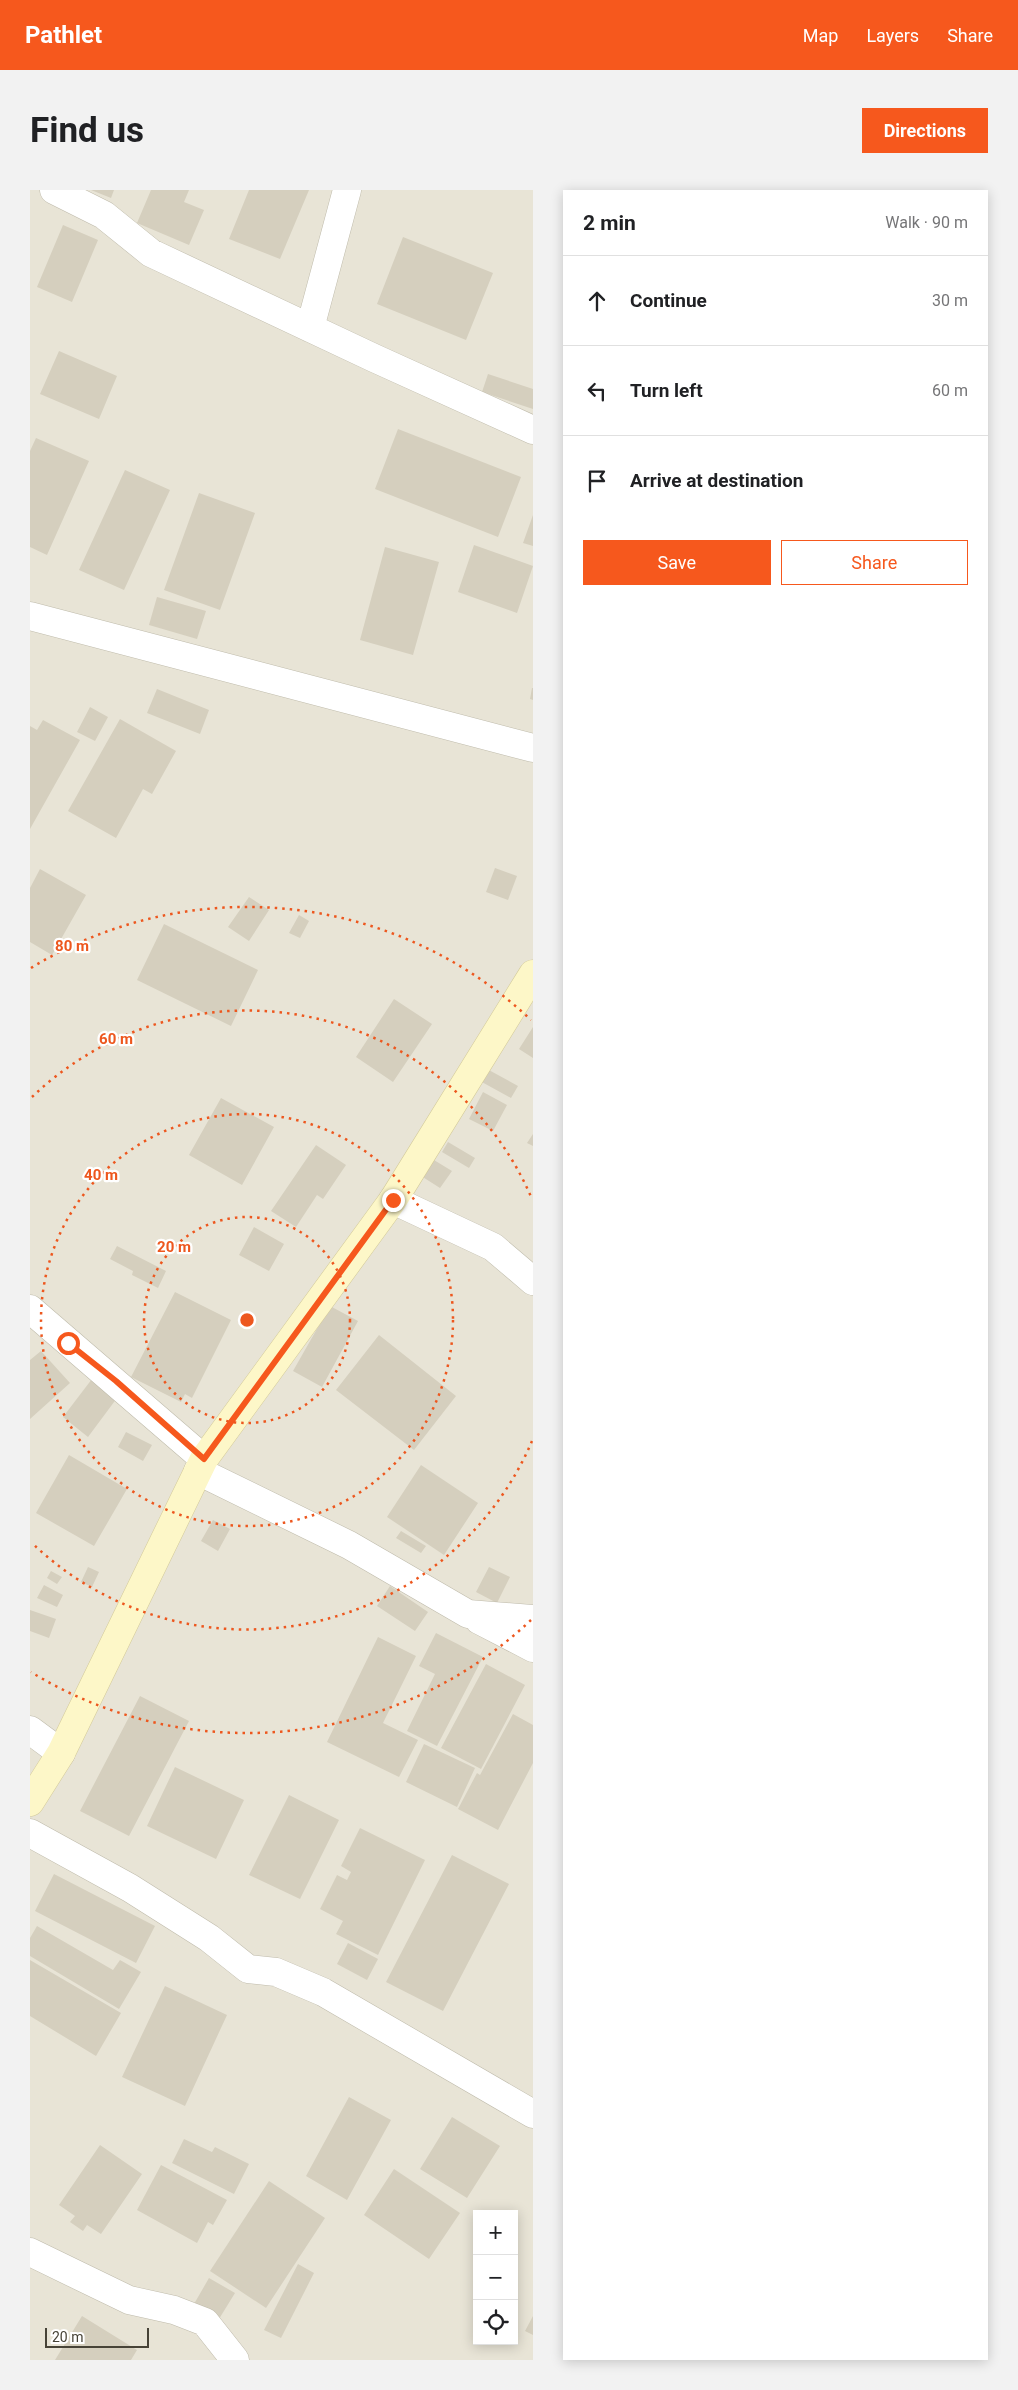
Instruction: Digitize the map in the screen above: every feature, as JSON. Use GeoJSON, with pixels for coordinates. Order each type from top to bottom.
{"type":"FeatureCollection","features":[{"type":"Feature","properties":{"kind":"street"},"geometry":{"type":"LineString","coordinates":[[54,190],[104,215],[151,253],[533,430]]}},
{"type":"Feature","properties":{"kind":"street"},"geometry":{"type":"LineString","coordinates":[[310,328],[348,190]]}},
{"type":"Feature","properties":{"kind":"street"},"geometry":{"type":"LineString","coordinates":[[30,616],[533,748]]}},
{"type":"Feature","properties":{"kind":"street"},"geometry":{"type":"LineString","coordinates":[[30,1802],[61,1753],[201,1465],[393,1200],[533,974]]}},
{"type":"Feature","properties":{"kind":"street"},"geometry":{"type":"LineString","coordinates":[[393,1200],[493,1248],[533,1281]]}},
{"type":"Feature","properties":{"kind":"street"},"geometry":{"type":"LineString","coordinates":[[30,1309],[116,1381],[201,1465],[349,1545],[468,1614],[533,1619]]}},
{"type":"Feature","properties":{"kind":"street"},"geometry":{"type":"LineString","coordinates":[[449,1604],[533,1648]]}},
{"type":"Feature","properties":{"kind":"street"},"geometry":{"type":"LineString","coordinates":[[30,1730],[61,1753]]}},
{"type":"Feature","properties":{"kind":"street"},"geometry":{"type":"LineString","coordinates":[[30,1833],[130,1888],[208,1938],[248,1969],[276,1972],[323,1992],[533,2114]]}},
{"type":"Feature","properties":{"kind":"street"},"geometry":{"type":"LineString","coordinates":[[30,2252],[129,2300],[174,2310],[205,2322],[235,2360]]}},
{"type":"Feature","properties":{"kind":"shaded area"},"geometry":{"type":"Polygon","coordinates":[[[30,190],[533,190],[533,2360],[30,2360],[30,190]]]}},
{"type":"Feature","properties":{"kind":"building"},"geometry":{"type":"Polygon","coordinates":[[[91,190],[114,190],[111,198],[91,190]]]}},
{"type":"Feature","properties":{"kind":"building"},"geometry":{"type":"Polygon","coordinates":[[[151,190],[189,190],[184,202],[204,210],[189,245],[137,223],[151,190]]]}},
{"type":"Feature","properties":{"kind":"building"},"geometry":{"type":"Polygon","coordinates":[[[249,190],[309,190],[280,259],[229,239],[249,190]]]}},
{"type":"Feature","properties":{"kind":"building"},"geometry":{"type":"Polygon","coordinates":[[[63,225],[98,240],[72,302],[37,287],[63,225]]]}},
{"type":"Feature","properties":{"kind":"building"},"geometry":{"type":"Polygon","coordinates":[[[403,237],[493,273],[466,340],[377,304],[403,237]]]}},
{"type":"Feature","properties":{"kind":"building"},"geometry":{"type":"Polygon","coordinates":[[[59,351],[117,376],[99,419],[40,394],[59,351]]]}},
{"type":"Feature","properties":{"kind":"building"},"geometry":{"type":"Polygon","coordinates":[[[488,374],[533,389],[533,409],[482,392],[488,374]]]}},
{"type":"Feature","properties":{"kind":"building"},"geometry":{"type":"Polygon","coordinates":[[[398,429],[521,477],[498,537],[375,489],[398,429]]]}},
{"type":"Feature","properties":{"kind":"building"},"geometry":{"type":"Polygon","coordinates":[[[36,438],[89,461],[47,555],[30,547],[30,451],[36,438]]]}},
{"type":"Feature","properties":{"kind":"building"},"geometry":{"type":"Polygon","coordinates":[[[125,470],[170,490],[124,590],[79,570],[125,470]]]}},
{"type":"Feature","properties":{"kind":"building"},"geometry":{"type":"Polygon","coordinates":[[[199,493],[255,513],[220,610],[164,590],[199,493]]]}},
{"type":"Feature","properties":{"kind":"building"},"geometry":{"type":"Polygon","coordinates":[[[533,515],[533,546],[523,543],[533,515]]]}},
{"type":"Feature","properties":{"kind":"building"},"geometry":{"type":"Polygon","coordinates":[[[474,545],[533,566],[517,613],[458,592],[474,545]]]}},
{"type":"Feature","properties":{"kind":"building"},"geometry":{"type":"Polygon","coordinates":[[[385,547],[439,562],[413,655],[360,640],[385,547]]]}},
{"type":"Feature","properties":{"kind":"building"},"geometry":{"type":"Polygon","coordinates":[[[157,597],[206,611],[197,639],[149,625],[157,597]]]}},
{"type":"Feature","properties":{"kind":"building"},"geometry":{"type":"Polygon","coordinates":[[[533,688],[533,700],[530,699],[533,688]]]}},
{"type":"Feature","properties":{"kind":"building"},"geometry":{"type":"Polygon","coordinates":[[[157,689],[209,710],[200,734],[147,713],[157,689]]]}},
{"type":"Feature","properties":{"kind":"building"},"geometry":{"type":"Polygon","coordinates":[[[90,707],[108,717],[95,741],[77,732],[90,707]]]}},
{"type":"Feature","properties":{"kind":"building"},"geometry":{"type":"Polygon","coordinates":[[[120,719],[176,751],[152,794],[143,789],[116,838],[68,811],[120,719]]]}},
{"type":"Feature","properties":{"kind":"building"},"geometry":{"type":"Polygon","coordinates":[[[43,720],[80,740],[30,829],[30,726],[37,730],[43,720]]]}},
{"type":"Feature","properties":{"kind":"building"},"geometry":{"type":"Polygon","coordinates":[[[495,868],[517,876],[508,900],[486,892],[495,868]]]}},
{"type":"Feature","properties":{"kind":"building"},"geometry":{"type":"Polygon","coordinates":[[[40,869],[86,895],[52,955],[30,942],[30,888],[40,869]]]}},
{"type":"Feature","properties":{"kind":"building"},"geometry":{"type":"Polygon","coordinates":[[[249,897],[269,910],[249,941],[228,927],[249,897]]]}},
{"type":"Feature","properties":{"kind":"building"},"geometry":{"type":"Polygon","coordinates":[[[299,915],[309,921],[300,938],[289,933],[299,915]]]}},
{"type":"Feature","properties":{"kind":"building"},"geometry":{"type":"Polygon","coordinates":[[[164,924],[258,970],[231,1026],[137,980],[164,924]]]}},
{"type":"Feature","properties":{"kind":"building"},"geometry":{"type":"Polygon","coordinates":[[[394,999],[432,1024],[393,1082],[356,1057],[394,999]]]}},
{"type":"Feature","properties":{"kind":"building"},"geometry":{"type":"Polygon","coordinates":[[[533,1027],[533,1058],[519,1049],[533,1027]]]}},
{"type":"Feature","properties":{"kind":"building"},"geometry":{"type":"Polygon","coordinates":[[[487,1069],[518,1086],[511,1098],[480,1081],[487,1069]]]}},
{"type":"Feature","properties":{"kind":"building"},"geometry":{"type":"Polygon","coordinates":[[[483,1092],[507,1105],[493,1131],[469,1119],[483,1092]]]}},
{"type":"Feature","properties":{"kind":"building"},"geometry":{"type":"Polygon","coordinates":[[[221,1098],[274,1127],[242,1185],[189,1155],[221,1098]]]}},
{"type":"Feature","properties":{"kind":"building"},"geometry":{"type":"Polygon","coordinates":[[[533,1134],[533,1146],[527,1143],[533,1134]]]}},
{"type":"Feature","properties":{"kind":"building"},"geometry":{"type":"Polygon","coordinates":[[[448,1142],[475,1158],[469,1168],[442,1152],[448,1142]]]}},
{"type":"Feature","properties":{"kind":"building"},"geometry":{"type":"Polygon","coordinates":[[[316,1145],[346,1165],[323,1199],[317,1195],[296,1227],[271,1211],[316,1145]]]}},
{"type":"Feature","properties":{"kind":"building"},"geometry":{"type":"Polygon","coordinates":[[[429,1157],[452,1171],[440,1188],[418,1174],[429,1157]]]}},
{"type":"Feature","properties":{"kind":"building"},"geometry":{"type":"Polygon","coordinates":[[[254,1227],[284,1244],[269,1271],[239,1255],[254,1227]]]}},
{"type":"Feature","properties":{"kind":"building"},"geometry":{"type":"Polygon","coordinates":[[[117,1246],[166,1271],[158,1288],[132,1275],[133,1271],[110,1259],[117,1246]]]}},
{"type":"Feature","properties":{"kind":"building"},"geometry":{"type":"Polygon","coordinates":[[[175,1292],[231,1320],[192,1398],[185,1394],[181,1402],[131,1377],[175,1292]]]}},
{"type":"Feature","properties":{"kind":"building"},"geometry":{"type":"Polygon","coordinates":[[[330,1306],[358,1321],[322,1387],[293,1371],[330,1306]]]}},
{"type":"Feature","properties":{"kind":"building"},"geometry":{"type":"Polygon","coordinates":[[[379,1335],[456,1396],[414,1450],[336,1390],[379,1335]]]}},
{"type":"Feature","properties":{"kind":"building"},"geometry":{"type":"Polygon","coordinates":[[[41,1351],[70,1383],[30,1419],[30,1360],[41,1351]]]}},
{"type":"Feature","properties":{"kind":"building"},"geometry":{"type":"Polygon","coordinates":[[[95,1375],[120,1394],[88,1437],[63,1417],[95,1375]]]}},
{"type":"Feature","properties":{"kind":"building"},"geometry":{"type":"Polygon","coordinates":[[[126,1432],[152,1445],[143,1461],[118,1447],[126,1432]]]}},
{"type":"Feature","properties":{"kind":"building"},"geometry":{"type":"Polygon","coordinates":[[[69,1455],[127,1489],[94,1546],[36,1513],[69,1455]]]}},
{"type":"Feature","properties":{"kind":"building"},"geometry":{"type":"Polygon","coordinates":[[[421,1465],[478,1503],[444,1555],[387,1517],[421,1465]]]}},
{"type":"Feature","properties":{"kind":"building"},"geometry":{"type":"Polygon","coordinates":[[[213,1520],[230,1529],[218,1551],[201,1541],[213,1520]]]}},
{"type":"Feature","properties":{"kind":"building"},"geometry":{"type":"Polygon","coordinates":[[[401,1531],[426,1546],[421,1553],[396,1538],[401,1531]]]}},
{"type":"Feature","properties":{"kind":"building"},"geometry":{"type":"Polygon","coordinates":[[[88,1567],[99,1572],[92,1587],[81,1582],[88,1567]]]}},
{"type":"Feature","properties":{"kind":"building"},"geometry":{"type":"Polygon","coordinates":[[[489,1567],[510,1577],[497,1603],[476,1592],[489,1567]]]}},
{"type":"Feature","properties":{"kind":"building"},"geometry":{"type":"Polygon","coordinates":[[[51,1571],[62,1577],[57,1584],[47,1578],[51,1571]]]}},
{"type":"Feature","properties":{"kind":"building"},"geometry":{"type":"Polygon","coordinates":[[[44,1585],[63,1595],[57,1607],[37,1598],[44,1585]]]}},
{"type":"Feature","properties":{"kind":"building"},"geometry":{"type":"Polygon","coordinates":[[[390,1586],[428,1612],[415,1631],[377,1606],[390,1586]]]}},
{"type":"Feature","properties":{"kind":"building"},"geometry":{"type":"Polygon","coordinates":[[[30,1610],[56,1619],[49,1638],[30,1631],[30,1610]]]}},
{"type":"Feature","properties":{"kind":"building"},"geometry":{"type":"Polygon","coordinates":[[[436,1633],[483,1657],[437,1746],[407,1731],[435,1674],[419,1666],[436,1633]]]}},
{"type":"Feature","properties":{"kind":"building"},"geometry":{"type":"Polygon","coordinates":[[[378,1637],[416,1656],[383,1723],[418,1740],[399,1777],[327,1742],[378,1637]]]}},
{"type":"Feature","properties":{"kind":"building"},"geometry":{"type":"Polygon","coordinates":[[[486,1664],[525,1685],[481,1769],[441,1748],[486,1664]]]}},
{"type":"Feature","properties":{"kind":"building"},"geometry":{"type":"Polygon","coordinates":[[[140,1696],[189,1721],[129,1836],[80,1811],[140,1696]]]}},
{"type":"Feature","properties":{"kind":"building"},"geometry":{"type":"Polygon","coordinates":[[[513,1714],[533,1725],[533,1763],[498,1830],[458,1809],[477,1773],[480,1775],[513,1714]]]}},
{"type":"Feature","properties":{"kind":"building"},"geometry":{"type":"Polygon","coordinates":[[[424,1744],[475,1768],[457,1807],[406,1782],[424,1744]]]}},
{"type":"Feature","properties":{"kind":"building"},"geometry":{"type":"Polygon","coordinates":[[[175,1767],[244,1800],[216,1859],[147,1826],[175,1767]]]}},
{"type":"Feature","properties":{"kind":"building"},"geometry":{"type":"Polygon","coordinates":[[[289,1795],[339,1820],[300,1899],[249,1875],[289,1795]]]}},
{"type":"Feature","properties":{"kind":"building"},"geometry":{"type":"Polygon","coordinates":[[[360,1828],[425,1860],[378,1955],[336,1934],[343,1921],[320,1909],[337,1875],[347,1880],[351,1872],[341,1866],[360,1828]]]}},
{"type":"Feature","properties":{"kind":"building"},"geometry":{"type":"Polygon","coordinates":[[[452,1855],[509,1884],[443,2011],[386,1982],[452,1855]]]}},
{"type":"Feature","properties":{"kind":"building"},"geometry":{"type":"Polygon","coordinates":[[[54,1874],[155,1926],[136,1963],[35,1911],[54,1874]]]}},
{"type":"Feature","properties":{"kind":"building"},"geometry":{"type":"Polygon","coordinates":[[[37,1926],[113,1970],[120,1960],[141,1972],[119,2009],[30,1956],[30,1938],[37,1926]]]}},
{"type":"Feature","properties":{"kind":"building"},"geometry":{"type":"Polygon","coordinates":[[[348,1943],[378,1959],[367,1980],[337,1964],[348,1943]]]}},
{"type":"Feature","properties":{"kind":"building"},"geometry":{"type":"Polygon","coordinates":[[[30,1960],[121,2013],[96,2056],[30,2016],[30,1960]]]}},
{"type":"Feature","properties":{"kind":"building"},"geometry":{"type":"Polygon","coordinates":[[[165,1986],[227,2015],[185,2106],[122,2077],[165,1986]]]}},
{"type":"Feature","properties":{"kind":"building"},"geometry":{"type":"Polygon","coordinates":[[[349,2097],[391,2120],[347,2200],[306,2176],[349,2097]]]}},
{"type":"Feature","properties":{"kind":"building"},"geometry":{"type":"Polygon","coordinates":[[[452,2117],[500,2146],[467,2198],[420,2169],[452,2117]]]}},
{"type":"Feature","properties":{"kind":"building"},"geometry":{"type":"Polygon","coordinates":[[[184,2139],[212,2152],[215,2147],[249,2164],[234,2194],[172,2163],[184,2139]]]}},
{"type":"Feature","properties":{"kind":"building"},"geometry":{"type":"Polygon","coordinates":[[[100,2145],[142,2174],[101,2234],[87,2225],[83,2231],[70,2222],[75,2216],[59,2205],[100,2145]]]}},
{"type":"Feature","properties":{"kind":"building"},"geometry":{"type":"Polygon","coordinates":[[[161,2165],[227,2200],[213,2225],[208,2222],[197,2243],[137,2210],[161,2165]]]}},
{"type":"Feature","properties":{"kind":"building"},"geometry":{"type":"Polygon","coordinates":[[[394,2169],[460,2213],[429,2259],[364,2215],[394,2169]]]}},
{"type":"Feature","properties":{"kind":"building"},"geometry":{"type":"Polygon","coordinates":[[[269,2181],[325,2218],[266,2308],[210,2271],[269,2181]]]}},
{"type":"Feature","properties":{"kind":"building"},"geometry":{"type":"Polygon","coordinates":[[[298,2264],[314,2273],[281,2338],[264,2330],[298,2264]]]}},
{"type":"Feature","properties":{"kind":"building"},"geometry":{"type":"Polygon","coordinates":[[[209,2278],[235,2293],[219,2319],[194,2304],[209,2278]]]}},
{"type":"Feature","properties":{"kind":"building"},"geometry":{"type":"Polygon","coordinates":[[[82,2316],[137,2350],[131,2360],[55,2360],[82,2316]]]}},
{"type":"Feature","properties":{"kind":"building"},"geometry":{"type":"Polygon","coordinates":[[[533,2316],[533,2335],[525,2331],[533,2316]]]}},
{"type":"Feature","properties":{"kind":"route"},"geometry":{"type":"LineString","coordinates":[[68,1343],[116,1381],[204,1459],[393,1200]]}}]}
